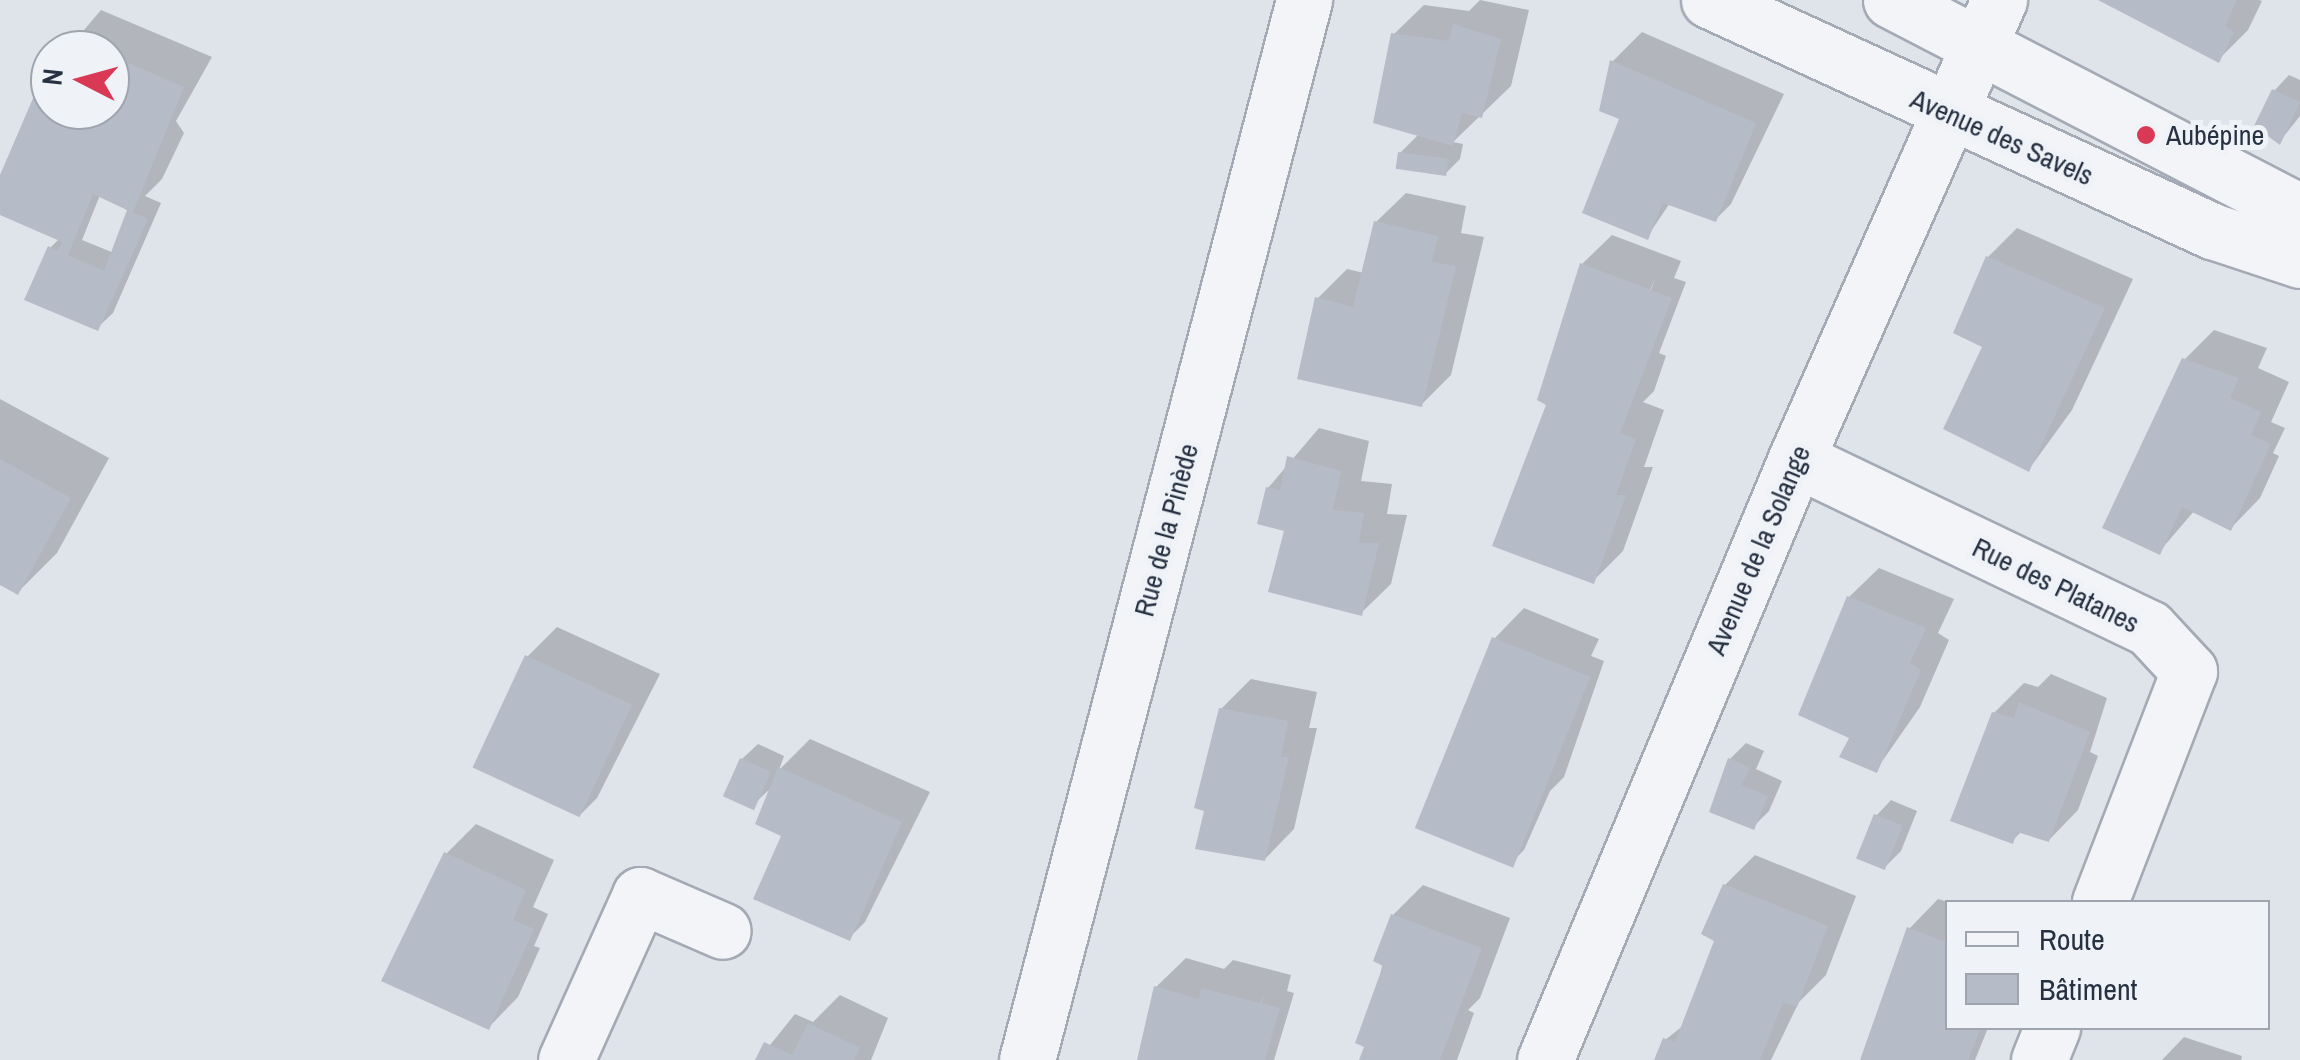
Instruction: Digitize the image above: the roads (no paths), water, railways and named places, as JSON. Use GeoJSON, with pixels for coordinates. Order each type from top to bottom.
{"type":"FeatureCollection","features":[{"type":"Feature","properties":{"kind":"street","name":"Rue de la Pinède"},"geometry":{"type":"LineString","coordinates":[[1027,1060],[1304,0]]}},
{"type":"Feature","properties":{"kind":"street","name":"Avenue des Savels"},"geometry":{"type":"LineString","coordinates":[[1708,0],[1948,114],[2212,231],[2300,260]]}},
{"type":"Feature","properties":{"kind":"street"},"geometry":{"type":"LineString","coordinates":[[1890,0],[1989,22],[2300,212]]}},
{"type":"Feature","properties":{"kind":"street","name":"Avenue de la Solange"},"geometry":{"type":"LineString","coordinates":[[1545,1060],[1796,459],[1989,22]]}},
{"type":"Feature","properties":{"kind":"street","name":"Rue des Platanes"},"geometry":{"type":"LineString","coordinates":[[1796,459],[2149,628],[2189,671],[2101,900]]}},
{"type":"Feature","properties":{"kind":"street"},"geometry":{"type":"LineString","coordinates":[[566,1060],[640,894],[723,931]]}},
{"type":"Feature","properties":{"kind":"street"},"geometry":{"type":"LineString","coordinates":[[2039,1060],[2051,1030]]}},
{"type":"Feature","properties":{"kind":"place","name":"Aubépine"},"geometry":{"type":"Point","coordinates":[2146,135]}}]}
